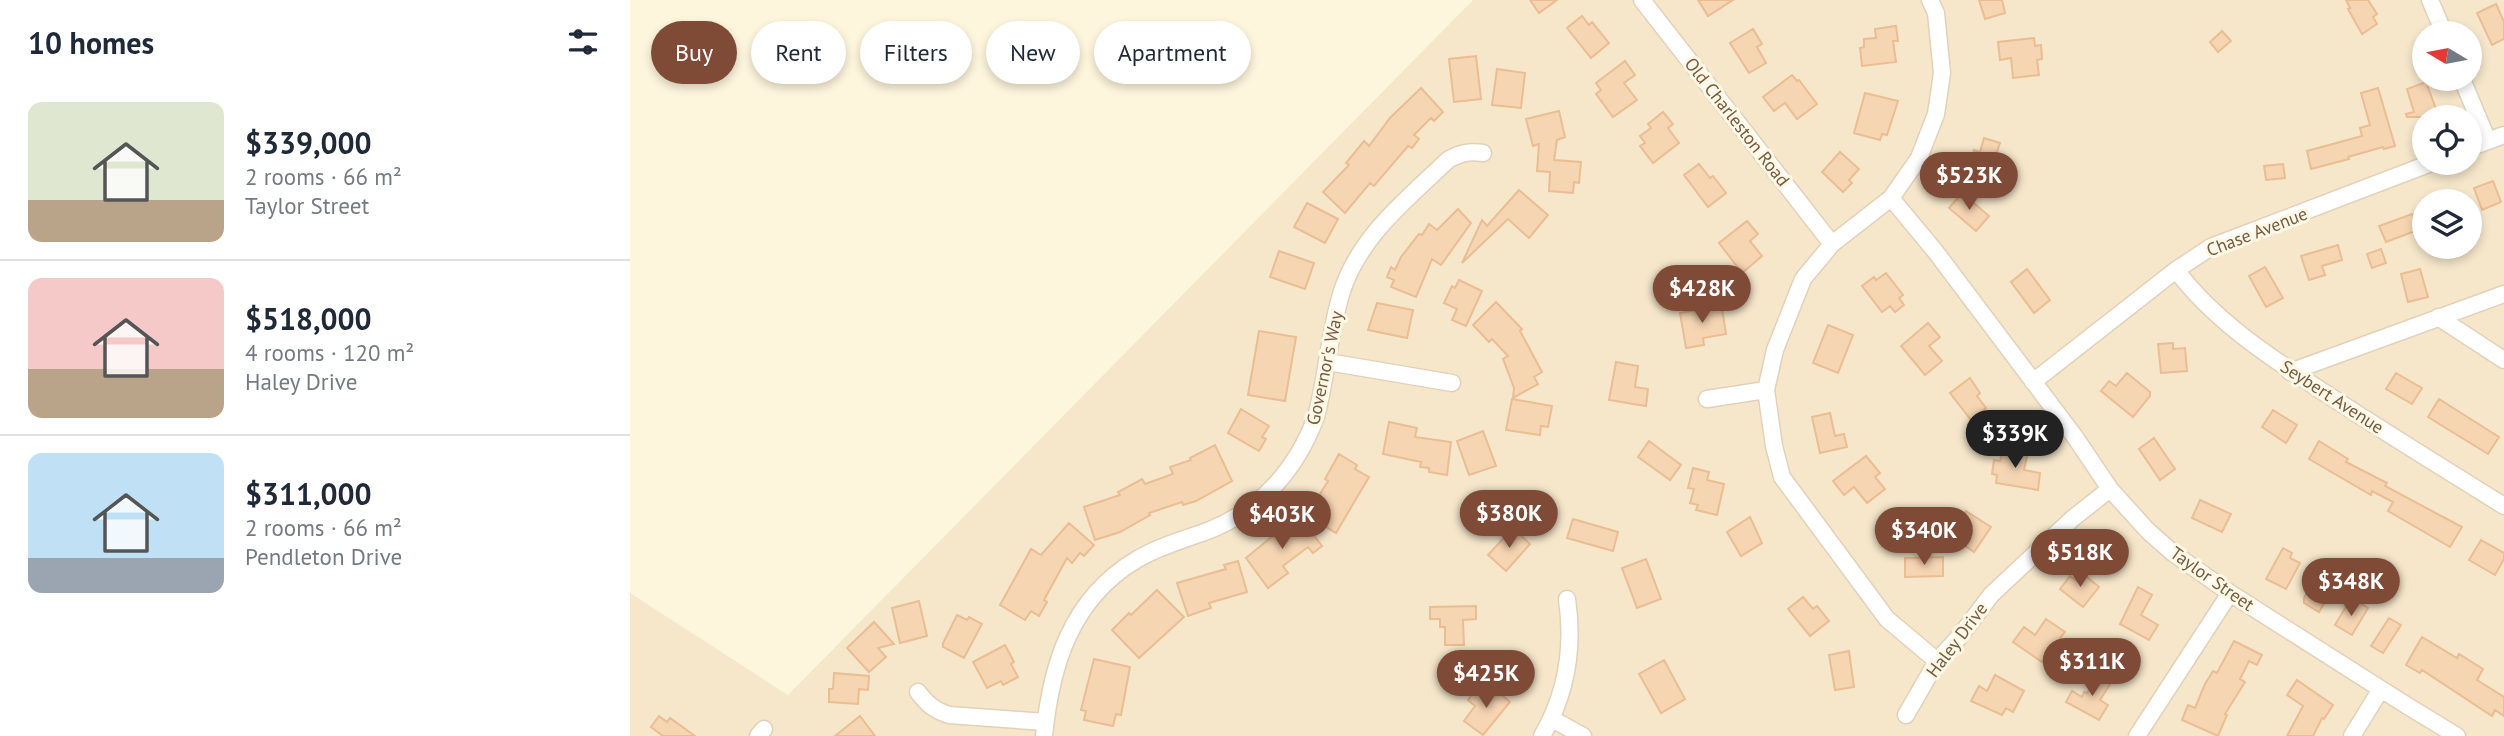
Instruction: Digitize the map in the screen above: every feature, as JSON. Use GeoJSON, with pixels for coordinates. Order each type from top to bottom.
{"type":"FeatureCollection","features":[{"type":"Feature","properties":{"kind":"street","name":"Old Charleston Road"},"geometry":{"type":"LineString","coordinates":[[1642,0],[1832,244]]}},
{"type":"Feature","properties":{"kind":"street"},"geometry":{"type":"LineString","coordinates":[[1930,0],[1936,13],[1942,73],[1936,114],[1919,158],[1891,198],[1832,244],[1804,279],[1775,350],[1766,390],[1774,446],[1782,477],[1887,619],[1937,661]]}},
{"type":"Feature","properties":{"kind":"street"},"geometry":{"type":"LineString","coordinates":[[2430,0],[2439,21]]}},
{"type":"Feature","properties":{"kind":"street"},"geometry":{"type":"LineString","coordinates":[[2467,91],[2488,141]]}},
{"type":"Feature","properties":{"kind":"street"},"geometry":{"type":"LineString","coordinates":[[2482,143],[2504,135]]}},
{"type":"Feature","properties":{"kind":"street","name":"Governor's Way"},"geometry":{"type":"LineString","coordinates":[[1044,729],[1048,695],[1057,661],[1074,624],[1088,603],[1119,572],[1138,559],[1236,517],[1276,486],[1295,462],[1309,436],[1323,393],[1341,293],[1354,262],[1373,234],[1448,160],[1460,153],[1483,153]]}},
{"type":"Feature","properties":{"kind":"street","name":"Chase Avenue"},"geometry":{"type":"LineString","coordinates":[[2033,382],[2176,270],[2211,247],[2412,170]]}},
{"type":"Feature","properties":{"kind":"street","name":"Taylor Street"},"geometry":{"type":"LineString","coordinates":[[1891,198],[1935,251],[2075,437],[2110,489],[2173,554],[2457,736]]}},
{"type":"Feature","properties":{"kind":"street","name":"Seybert Avenue"},"geometry":{"type":"LineString","coordinates":[[2176,270],[2190,288],[2241,335],[2290,372],[2504,506]]}},
{"type":"Feature","properties":{"kind":"street"},"geometry":{"type":"LineString","coordinates":[[2290,372],[2504,294]]}},
{"type":"Feature","properties":{"kind":"street"},"geometry":{"type":"LineString","coordinates":[[2438,317],[2504,360]]}},
{"type":"Feature","properties":{"kind":"street"},"geometry":{"type":"LineString","coordinates":[[1328,362],[1452,383]]}},
{"type":"Feature","properties":{"kind":"street"},"geometry":{"type":"LineString","coordinates":[[1707,399],[1766,390]]}},
{"type":"Feature","properties":{"kind":"street","name":"Haley Drive"},"geometry":{"type":"LineString","coordinates":[[1906,715],[1937,661],[1991,595],[2072,519],[2110,489]]}},
{"type":"Feature","properties":{"kind":"street"},"geometry":{"type":"LineString","coordinates":[[2137,736],[2231,593]]}},
{"type":"Feature","properties":{"kind":"street"},"geometry":{"type":"LineString","coordinates":[[1542,736],[1561,697],[1567,667],[1570,642],[1567,598]]}},
{"type":"Feature","properties":{"kind":"street"},"geometry":{"type":"LineString","coordinates":[[2352,736],[2381,689]]}},
{"type":"Feature","properties":{"kind":"street"},"geometry":{"type":"LineString","coordinates":[[918,692],[927,704],[948,715],[1044,729]]}},
{"type":"Feature","properties":{"kind":"street"},"geometry":{"type":"LineString","coordinates":[[1552,719],[1583,736]]}},
{"type":"Feature","properties":{"kind":"shaded area"},"geometry":{"type":"Polygon","coordinates":[[[1473,0],[2504,0],[2504,736],[630,736],[630,593],[788,695],[1473,0]]]}},
{"type":"Feature","properties":{"kind":"building"},"geometry":{"type":"Polygon","coordinates":[[[1530,0],[1557,0],[1539,13],[1530,0]]]}},
{"type":"Feature","properties":{"kind":"building"},"geometry":{"type":"Polygon","coordinates":[[[1698,0],[1733,0],[1708,16],[1698,0]]]}},
{"type":"Feature","properties":{"kind":"building"},"geometry":{"type":"Polygon","coordinates":[[[1979,0],[2002,0],[2005,13],[1985,19],[1979,0]]]}},
{"type":"Feature","properties":{"kind":"building"},"geometry":{"type":"Polygon","coordinates":[[[2346,0],[2368,0],[2377,14],[2373,17],[2377,24],[2362,34],[2346,0]]]}},
{"type":"Feature","properties":{"kind":"building"},"geometry":{"type":"Polygon","coordinates":[[[2496,4],[2504,22],[2504,39],[2492,45],[2477,13],[2496,4]]]}},
{"type":"Feature","properties":{"kind":"building"},"geometry":{"type":"Polygon","coordinates":[[[1582,16],[1589,25],[1592,22],[1609,43],[1591,58],[1567,28],[1582,16]]]}},
{"type":"Feature","properties":{"kind":"building"},"geometry":{"type":"Polygon","coordinates":[[[1896,26],[1898,41],[1893,41],[1896,62],[1862,66],[1860,48],[1864,47],[1864,39],[1876,38],[1875,29],[1896,26]]]}},
{"type":"Feature","properties":{"kind":"building"},"geometry":{"type":"Polygon","coordinates":[[[1753,29],[1762,44],[1757,47],[1766,63],[1749,73],[1730,43],[1753,29]]]}},
{"type":"Feature","properties":{"kind":"building"},"geometry":{"type":"Polygon","coordinates":[[[2222,31],[2231,41],[2218,52],[2210,42],[2222,31]]]}},
{"type":"Feature","properties":{"kind":"building"},"geometry":{"type":"Polygon","coordinates":[[[2034,38],[2035,46],[2041,45],[2042,59],[2037,60],[2039,75],[2013,78],[2011,58],[2000,60],[1998,42],[2034,38]]]}},
{"type":"Feature","properties":{"kind":"building"},"geometry":{"type":"Polygon","coordinates":[[[1476,56],[1481,99],[1454,102],[1449,59],[1476,56]]]}},
{"type":"Feature","properties":{"kind":"building"},"geometry":{"type":"Polygon","coordinates":[[[1625,61],[1635,75],[1624,83],[1637,100],[1613,117],[1596,94],[1601,90],[1596,83],[1625,61]]]}},
{"type":"Feature","properties":{"kind":"building"},"geometry":{"type":"Polygon","coordinates":[[[1497,69],[1525,73],[1521,108],[1492,105],[1497,69]]]}},
{"type":"Feature","properties":{"kind":"building"},"geometry":{"type":"Polygon","coordinates":[[[1792,75],[1817,104],[1797,119],[1785,103],[1774,111],[1763,97],[1792,75]]]}},
{"type":"Feature","properties":{"kind":"building"},"geometry":{"type":"Polygon","coordinates":[[[2412,87],[2412,91],[2429,91],[2435,105],[2412,105],[2407,89],[2412,87]]]}},
{"type":"Feature","properties":{"kind":"building"},"geometry":{"type":"Polygon","coordinates":[[[1421,88],[1443,112],[1434,121],[1431,118],[1414,135],[1419,139],[1412,148],[1408,146],[1374,186],[1370,183],[1345,213],[1323,192],[1349,165],[1346,163],[1364,141],[1369,146],[1390,118],[1421,88]]]}},
{"type":"Feature","properties":{"kind":"building"},"geometry":{"type":"Polygon","coordinates":[[[2378,88],[2395,146],[2383,147],[2311,169],[2307,151],[2362,136],[2360,128],[2370,125],[2361,93],[2378,88]]]}},
{"type":"Feature","properties":{"kind":"building"},"geometry":{"type":"Polygon","coordinates":[[[1865,93],[1898,101],[1887,135],[1882,134],[1880,140],[1854,133],[1865,93]]]}},
{"type":"Feature","properties":{"kind":"building"},"geometry":{"type":"Polygon","coordinates":[[[1559,111],[1565,137],[1557,140],[1554,160],[1581,162],[1579,183],[1574,182],[1573,193],[1549,191],[1550,172],[1537,171],[1539,144],[1533,146],[1526,119],[1559,111]]]}},
{"type":"Feature","properties":{"kind":"building"},"geometry":{"type":"Polygon","coordinates":[[[1663,112],[1673,124],[1668,128],[1679,143],[1653,163],[1640,146],[1645,143],[1640,136],[1651,128],[1648,124],[1663,112]]]}},
{"type":"Feature","properties":{"kind":"building"},"geometry":{"type":"Polygon","coordinates":[[[1984,138],[2000,143],[1987,182],[1967,176],[1974,150],[1980,152],[1984,138]]]}},
{"type":"Feature","properties":{"kind":"building"},"geometry":{"type":"Polygon","coordinates":[[[1840,152],[1859,169],[1849,180],[1852,183],[1843,192],[1822,172],[1840,152]]]}},
{"type":"Feature","properties":{"kind":"building"},"geometry":{"type":"Polygon","coordinates":[[[1699,164],[1726,193],[1708,207],[1684,175],[1699,164]]]}},
{"type":"Feature","properties":{"kind":"building"},"geometry":{"type":"Polygon","coordinates":[[[2283,164],[2285,178],[2266,180],[2264,166],[2283,164]]]}},
{"type":"Feature","properties":{"kind":"building"},"geometry":{"type":"Polygon","coordinates":[[[2493,181],[2501,202],[2482,210],[2482,189],[2474,188],[2493,181]]]}},
{"type":"Feature","properties":{"kind":"building"},"geometry":{"type":"Polygon","coordinates":[[[1519,190],[1548,215],[1529,238],[1508,219],[1462,263],[1482,220],[1487,226],[1519,190]]]}},
{"type":"Feature","properties":{"kind":"building"},"geometry":{"type":"Polygon","coordinates":[[[1962,193],[1989,216],[1976,231],[1949,208],[1962,193]]]}},
{"type":"Feature","properties":{"kind":"building"},"geometry":{"type":"Polygon","coordinates":[[[1307,203],[1338,219],[1325,243],[1294,227],[1307,203]]]}},
{"type":"Feature","properties":{"kind":"building"},"geometry":{"type":"Polygon","coordinates":[[[1458,209],[1471,223],[1441,265],[1432,259],[1416,297],[1391,287],[1394,280],[1387,277],[1391,267],[1395,270],[1401,257],[1419,234],[1422,235],[1429,224],[1437,230],[1458,209]]]}},
{"type":"Feature","properties":{"kind":"building"},"geometry":{"type":"Polygon","coordinates":[[[2412,214],[2412,232],[2386,242],[2379,226],[2412,214]]]}},
{"type":"Feature","properties":{"kind":"building"},"geometry":{"type":"Polygon","coordinates":[[[1747,221],[1758,234],[1750,241],[1762,256],[1742,273],[1719,243],[1747,221]]]}},
{"type":"Feature","properties":{"kind":"building"},"geometry":{"type":"Polygon","coordinates":[[[2338,245],[2342,260],[2322,266],[2325,275],[2309,280],[2301,256],[2338,245]]]}},
{"type":"Feature","properties":{"kind":"building"},"geometry":{"type":"Polygon","coordinates":[[[2381,249],[2386,263],[2372,268],[2367,254],[2381,249]]]}},
{"type":"Feature","properties":{"kind":"building"},"geometry":{"type":"Polygon","coordinates":[[[1279,251],[1314,263],[1305,289],[1270,277],[1279,251]]]}},
{"type":"Feature","properties":{"kind":"building"},"geometry":{"type":"Polygon","coordinates":[[[2265,267],[2283,298],[2266,307],[2249,276],[2265,267]]]}},
{"type":"Feature","properties":{"kind":"building"},"geometry":{"type":"Polygon","coordinates":[[[2027,269],[2050,300],[2034,313],[2011,282],[2027,269]]]}},
{"type":"Feature","properties":{"kind":"building"},"geometry":{"type":"Polygon","coordinates":[[[2420,269],[2428,297],[2408,302],[2401,274],[2420,269]]]}},
{"type":"Feature","properties":{"kind":"building"},"geometry":{"type":"Polygon","coordinates":[[[1886,273],[1903,295],[1899,298],[1904,305],[1895,312],[1890,306],[1882,312],[1862,286],[1874,277],[1876,280],[1886,273]]]}},
{"type":"Feature","properties":{"kind":"building"},"geometry":{"type":"Polygon","coordinates":[[[1459,280],[1482,291],[1466,326],[1452,320],[1457,309],[1444,303],[1452,286],[1455,288],[1459,280]]]}},
{"type":"Feature","properties":{"kind":"building"},"geometry":{"type":"Polygon","coordinates":[[[1496,302],[1522,329],[1520,331],[1542,372],[1534,377],[1538,384],[1513,398],[1514,388],[1503,359],[1508,356],[1492,339],[1489,342],[1473,325],[1496,302]]]}},
{"type":"Feature","properties":{"kind":"building"},"geometry":{"type":"Polygon","coordinates":[[[1377,303],[1413,310],[1407,338],[1368,330],[1377,303]]]}},
{"type":"Feature","properties":{"kind":"building"},"geometry":{"type":"Polygon","coordinates":[[[1711,307],[1722,308],[1726,334],[1703,338],[1704,345],[1686,348],[1680,313],[1711,307]]]}},
{"type":"Feature","properties":{"kind":"building"},"geometry":{"type":"Polygon","coordinates":[[[1928,323],[1940,337],[1929,346],[1942,361],[1925,375],[1901,346],[1928,323]]]}},
{"type":"Feature","properties":{"kind":"building"},"geometry":{"type":"Polygon","coordinates":[[[1828,325],[1853,335],[1838,373],[1813,363],[1828,325]]]}},
{"type":"Feature","properties":{"kind":"building"},"geometry":{"type":"Polygon","coordinates":[[[1259,331],[1296,337],[1285,401],[1248,395],[1259,331]]]}},
{"type":"Feature","properties":{"kind":"building"},"geometry":{"type":"Polygon","coordinates":[[[2173,343],[2173,349],[2185,348],[2187,371],[2161,373],[2158,344],[2173,343]]]}},
{"type":"Feature","properties":{"kind":"building"},"geometry":{"type":"Polygon","coordinates":[[[1616,362],[1638,366],[1635,387],[1648,389],[1646,406],[1609,400],[1616,362]]]}},
{"type":"Feature","properties":{"kind":"building"},"geometry":{"type":"Polygon","coordinates":[[[2127,373],[2150,392],[2150,396],[2133,417],[2101,391],[2109,381],[2116,386],[2127,373]]]}},
{"type":"Feature","properties":{"kind":"building"},"geometry":{"type":"Polygon","coordinates":[[[2396,373],[2422,388],[2412,404],[2386,389],[2396,373]]]}},
{"type":"Feature","properties":{"kind":"building"},"geometry":{"type":"Polygon","coordinates":[[[1970,378],[1980,393],[1977,396],[1986,408],[1971,420],[1950,393],[1970,378]]]}},
{"type":"Feature","properties":{"kind":"building"},"geometry":{"type":"Polygon","coordinates":[[[1512,399],[1552,406],[1548,427],[1541,426],[1540,435],[1506,430],[1512,399]]]}},
{"type":"Feature","properties":{"kind":"building"},"geometry":{"type":"Polygon","coordinates":[[[2439,399],[2499,437],[2488,454],[2428,417],[2439,399]]]}},
{"type":"Feature","properties":{"kind":"building"},"geometry":{"type":"Polygon","coordinates":[[[1241,409],[1269,426],[1262,437],[1266,439],[1259,451],[1228,433],[1241,409]]]}},
{"type":"Feature","properties":{"kind":"building"},"geometry":{"type":"Polygon","coordinates":[[[2273,410],[2297,425],[2286,443],[2262,427],[2273,410]]]}},
{"type":"Feature","properties":{"kind":"building"},"geometry":{"type":"Polygon","coordinates":[[[1830,413],[1835,436],[1844,434],[1847,447],[1820,453],[1812,417],[1830,413]]]}},
{"type":"Feature","properties":{"kind":"building"},"geometry":{"type":"Polygon","coordinates":[[[1389,422],[1417,428],[1415,437],[1451,442],[1447,475],[1429,472],[1429,468],[1420,467],[1421,462],[1383,454],[1389,422]]]}},
{"type":"Feature","properties":{"kind":"building"},"geometry":{"type":"Polygon","coordinates":[[[1483,431],[1496,466],[1469,475],[1457,441],[1483,431]]]}},
{"type":"Feature","properties":{"kind":"building"},"geometry":{"type":"Polygon","coordinates":[[[2154,438],[2175,469],[2160,480],[2139,449],[2154,438]]]}},
{"type":"Feature","properties":{"kind":"building"},"geometry":{"type":"Polygon","coordinates":[[[1649,441],[1681,465],[1670,480],[1638,457],[1649,441]]]}},
{"type":"Feature","properties":{"kind":"building"},"geometry":{"type":"Polygon","coordinates":[[[2319,441],[2348,459],[2346,462],[2387,483],[2385,486],[2462,527],[2450,547],[2388,511],[2393,502],[2372,491],[2371,495],[2309,459],[2319,441]]]}},
{"type":"Feature","properties":{"kind":"building"},"geometry":{"type":"Polygon","coordinates":[[[1215,445],[1232,481],[1196,501],[1183,505],[1182,502],[1149,513],[1150,515],[1120,532],[1095,540],[1084,507],[1120,495],[1118,492],[1142,479],[1145,484],[1173,474],[1170,467],[1191,460],[1190,458],[1215,445]]]}},
{"type":"Feature","properties":{"kind":"building"},"geometry":{"type":"Polygon","coordinates":[[[2003,447],[2028,451],[2024,470],[2040,473],[2038,490],[1996,483],[1997,475],[1992,474],[1994,460],[2000,461],[2003,447]]]}},
{"type":"Feature","properties":{"kind":"building"},"geometry":{"type":"Polygon","coordinates":[[[1339,454],[1357,465],[1355,469],[1369,477],[1336,533],[1307,515],[1328,481],[1325,479],[1339,454]]]}},
{"type":"Feature","properties":{"kind":"building"},"geometry":{"type":"Polygon","coordinates":[[[1866,456],[1880,473],[1875,477],[1885,489],[1867,503],[1854,487],[1844,495],[1833,481],[1866,456]]]}},
{"type":"Feature","properties":{"kind":"building"},"geometry":{"type":"Polygon","coordinates":[[[1693,468],[1709,472],[1707,480],[1724,484],[1717,515],[1696,510],[1698,505],[1690,503],[1694,489],[1688,488],[1693,468]]]}},
{"type":"Feature","properties":{"kind":"building"},"geometry":{"type":"Polygon","coordinates":[[[2200,500],[2231,514],[2222,532],[2192,518],[2200,500]]]}},
{"type":"Feature","properties":{"kind":"building"},"geometry":{"type":"Polygon","coordinates":[[[1966,511],[1991,527],[1974,552],[1950,535],[1966,511]]]}},
{"type":"Feature","properties":{"kind":"building"},"geometry":{"type":"Polygon","coordinates":[[[1298,515],[1322,546],[1313,553],[1308,547],[1283,566],[1288,573],[1268,588],[1246,558],[1298,515]]]}},
{"type":"Feature","properties":{"kind":"building"},"geometry":{"type":"Polygon","coordinates":[[[1750,517],[1762,543],[1741,556],[1727,532],[1750,517]]]}},
{"type":"Feature","properties":{"kind":"building"},"geometry":{"type":"Polygon","coordinates":[[[1573,519],[1618,532],[1613,551],[1567,538],[1573,519]]]}},
{"type":"Feature","properties":{"kind":"building"},"geometry":{"type":"Polygon","coordinates":[[[1069,523],[1094,545],[1084,556],[1080,553],[1072,563],[1067,558],[1044,600],[1047,602],[1039,616],[1031,611],[1025,620],[1000,605],[1031,549],[1041,555],[1069,523]]]}},
{"type":"Feature","properties":{"kind":"building"},"geometry":{"type":"Polygon","coordinates":[[[1513,528],[1530,544],[1506,571],[1488,555],[1513,528]]]}},
{"type":"Feature","properties":{"kind":"building"},"geometry":{"type":"Polygon","coordinates":[[[2481,540],[2504,553],[2504,559],[2495,575],[2469,560],[2481,540]]]}},
{"type":"Feature","properties":{"kind":"building"},"geometry":{"type":"Polygon","coordinates":[[[2283,548],[2292,553],[2290,558],[2300,563],[2286,589],[2266,579],[2283,548]]]}},
{"type":"Feature","properties":{"kind":"building"},"geometry":{"type":"Polygon","coordinates":[[[1943,557],[1943,576],[1905,577],[1905,558],[1943,557]]]}},
{"type":"Feature","properties":{"kind":"building"},"geometry":{"type":"Polygon","coordinates":[[[1646,559],[1661,599],[1637,608],[1622,568],[1646,559]]]}},
{"type":"Feature","properties":{"kind":"building"},"geometry":{"type":"Polygon","coordinates":[[[1238,561],[1247,592],[1209,603],[1211,608],[1188,616],[1177,583],[1226,569],[1224,565],[1238,561]]]}},
{"type":"Feature","properties":{"kind":"building"},"geometry":{"type":"Polygon","coordinates":[[[2083,574],[2099,587],[2083,607],[2060,589],[2070,576],[2077,581],[2083,574]]]}},
{"type":"Feature","properties":{"kind":"building"},"geometry":{"type":"Polygon","coordinates":[[[2315,579],[2332,590],[2319,612],[2304,603],[2315,579]]]}},
{"type":"Feature","properties":{"kind":"building"},"geometry":{"type":"Polygon","coordinates":[[[2138,587],[2152,595],[2141,615],[2158,625],[2149,640],[2120,624],[2138,587]]]}},
{"type":"Feature","properties":{"kind":"building"},"geometry":{"type":"Polygon","coordinates":[[[1157,590],[1184,617],[1139,658],[1112,630],[1157,590]]]}},
{"type":"Feature","properties":{"kind":"building"},"geometry":{"type":"Polygon","coordinates":[[[1803,597],[1813,609],[1817,606],[1829,621],[1810,636],[1788,609],[1803,597]]]}},
{"type":"Feature","properties":{"kind":"building"},"geometry":{"type":"Polygon","coordinates":[[[919,601],[927,636],[900,643],[892,608],[919,601]]]}},
{"type":"Feature","properties":{"kind":"building"},"geometry":{"type":"Polygon","coordinates":[[[2359,602],[2368,608],[2352,635],[2335,625],[2347,605],[2355,609],[2359,602]]]}},
{"type":"Feature","properties":{"kind":"building"},"geometry":{"type":"Polygon","coordinates":[[[1476,606],[1476,619],[1463,620],[1464,645],[1445,645],[1445,627],[1440,627],[1440,619],[1430,619],[1430,607],[1476,606]]]}},
{"type":"Feature","properties":{"kind":"building"},"geometry":{"type":"Polygon","coordinates":[[[957,615],[967,620],[969,617],[982,624],[964,658],[943,647],[957,615]]]}},
{"type":"Feature","properties":{"kind":"building"},"geometry":{"type":"Polygon","coordinates":[[[2389,618],[2401,625],[2383,653],[2371,646],[2389,618]]]}},
{"type":"Feature","properties":{"kind":"building"},"geometry":{"type":"Polygon","coordinates":[[[2046,619],[2065,632],[2060,638],[2066,642],[2056,655],[2050,651],[2042,662],[2013,642],[2024,627],[2035,635],[2046,619]]]}},
{"type":"Feature","properties":{"kind":"building"},"geometry":{"type":"Polygon","coordinates":[[[874,622],[894,644],[878,648],[886,657],[869,672],[847,648],[874,622]]]}},
{"type":"Feature","properties":{"kind":"building"},"geometry":{"type":"Polygon","coordinates":[[[2422,637],[2457,658],[2459,654],[2483,669],[2477,680],[2504,697],[2504,716],[2495,710],[2492,716],[2422,670],[2420,673],[2406,665],[2422,637]]]}},
{"type":"Feature","properties":{"kind":"building"},"geometry":{"type":"Polygon","coordinates":[[[2234,641],[2262,655],[2257,665],[2249,661],[2240,679],[2245,682],[2225,714],[2227,715],[2218,736],[2182,720],[2188,705],[2195,708],[2205,684],[2213,671],[2217,673],[2234,641]]]}},
{"type":"Feature","properties":{"kind":"building"},"geometry":{"type":"Polygon","coordinates":[[[1005,645],[1018,677],[1003,685],[1001,681],[987,688],[973,662],[1005,645]]]}},
{"type":"Feature","properties":{"kind":"building"},"geometry":{"type":"Polygon","coordinates":[[[1849,651],[1854,687],[1835,690],[1829,655],[1849,651]]]}},
{"type":"Feature","properties":{"kind":"building"},"geometry":{"type":"Polygon","coordinates":[[[1094,659],[1130,667],[1121,715],[1116,714],[1113,726],[1084,720],[1086,711],[1081,710],[1094,659]]]}},
{"type":"Feature","properties":{"kind":"building"},"geometry":{"type":"Polygon","coordinates":[[[1664,660],[1685,699],[1661,713],[1639,674],[1664,660]]]}},
{"type":"Feature","properties":{"kind":"building"},"geometry":{"type":"Polygon","coordinates":[[[834,673],[869,676],[868,690],[859,689],[858,704],[829,702],[829,689],[833,689],[834,673]]]}},
{"type":"Feature","properties":{"kind":"building"},"geometry":{"type":"Polygon","coordinates":[[[2100,673],[2112,681],[2100,700],[2108,705],[2099,720],[2066,702],[2072,691],[2082,697],[2084,692],[2087,693],[2100,673]]]}},
{"type":"Feature","properties":{"kind":"building"},"geometry":{"type":"Polygon","coordinates":[[[1995,675],[2024,691],[2013,712],[2006,708],[2002,715],[1971,701],[1979,686],[1987,691],[1995,675]]]}},
{"type":"Feature","properties":{"kind":"building"},"geometry":{"type":"Polygon","coordinates":[[[2297,680],[2333,705],[2324,719],[2322,718],[2313,736],[2287,736],[2303,706],[2287,695],[2297,680]]]}},
{"type":"Feature","properties":{"kind":"building"},"geometry":{"type":"Polygon","coordinates":[[[1493,688],[1510,702],[1483,735],[1464,721],[1475,706],[1468,700],[1476,689],[1486,697],[1493,688]]]}},
{"type":"Feature","properties":{"kind":"building"},"geometry":{"type":"Polygon","coordinates":[[[659,716],[667,722],[670,718],[695,736],[663,736],[651,727],[659,716]]]}},
{"type":"Feature","properties":{"kind":"building"},"geometry":{"type":"Polygon","coordinates":[[[860,716],[875,736],[835,736],[860,716]]]}}]}
